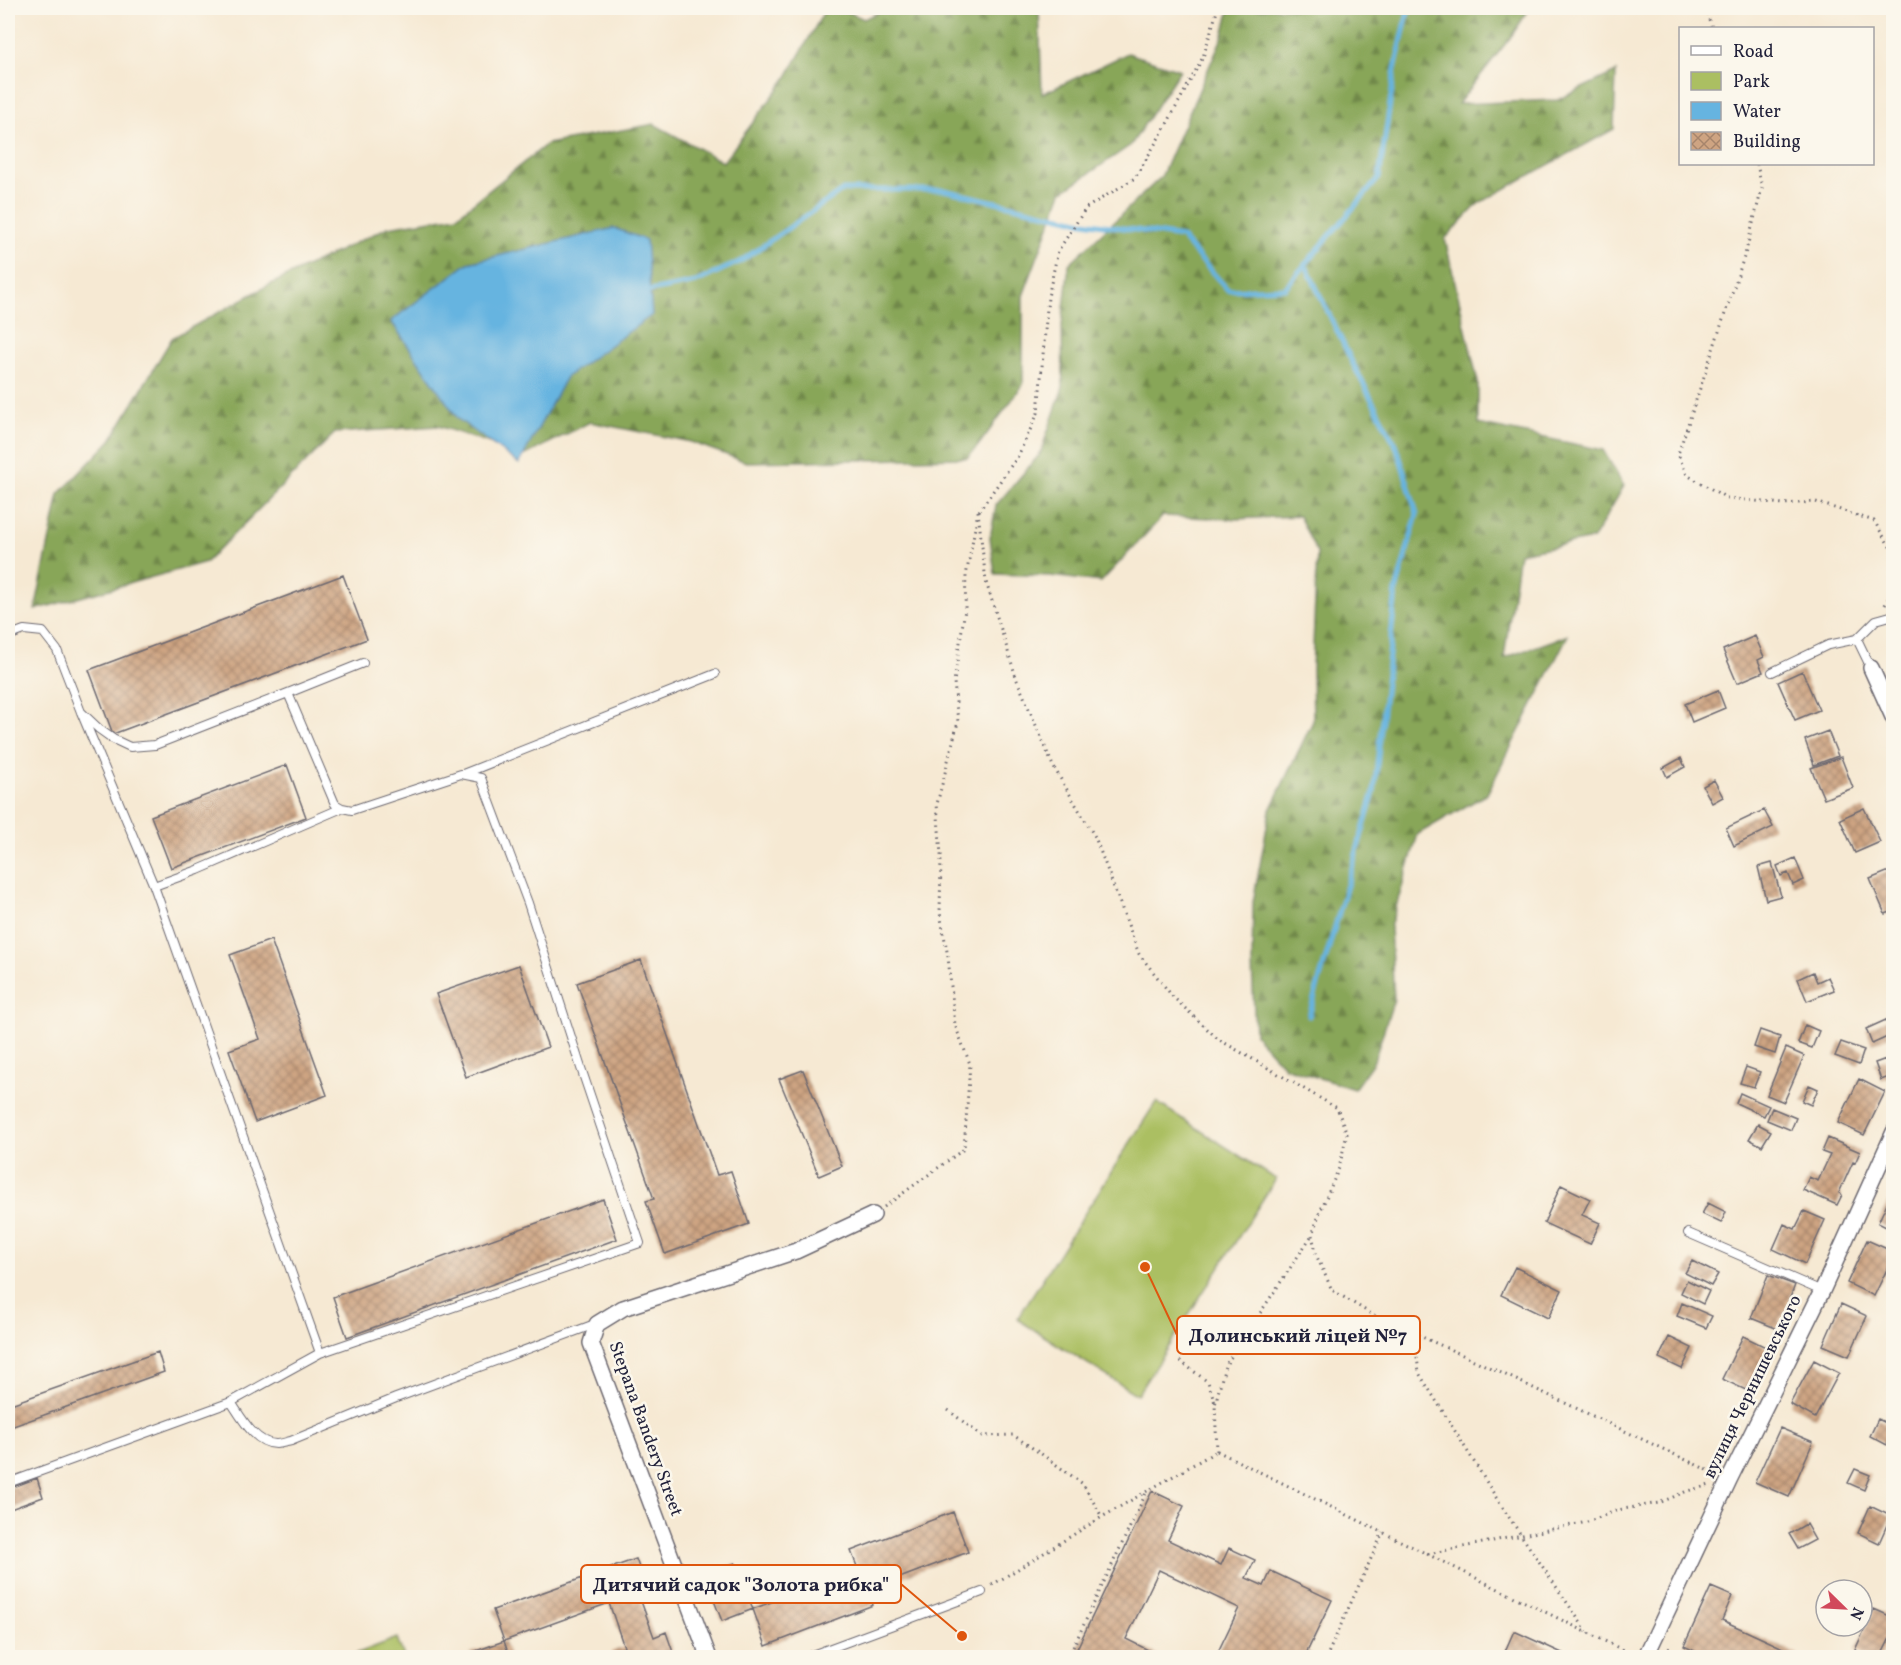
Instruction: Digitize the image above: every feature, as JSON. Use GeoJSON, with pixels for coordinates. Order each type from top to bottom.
{"type":"FeatureCollection","features":[{"type":"Feature","properties":{"kind":"street"},"geometry":{"type":"LineString","coordinates":[[1871,668],[1893,719]]}},
{"type":"Feature","properties":{"kind":"street","name":"вулиця Чернишевського"},"geometry":{"type":"LineString","coordinates":[[1645,1658],[1822,1291],[1893,1132]]}},
{"type":"Feature","properties":{"kind":"street","name":"Stepana Bandery Street"},"geometry":{"type":"LineString","coordinates":[[708,1657],[591,1343],[597,1324],[623,1308],[796,1251],[873,1215]]}},
{"type":"Feature","properties":{"kind":"lane"},"geometry":{"type":"LineString","coordinates":[[1772,672],[1828,645],[1857,639],[1876,620],[1893,615]]}},
{"type":"Feature","properties":{"kind":"lane"},"geometry":{"type":"LineString","coordinates":[[8,636],[24,630],[43,632],[57,650],[154,886],[320,1353]]}},
{"type":"Feature","properties":{"kind":"lane"},"geometry":{"type":"LineString","coordinates":[[1857,639],[1871,668]]}},
{"type":"Feature","properties":{"kind":"lane"},"geometry":{"type":"LineString","coordinates":[[81,712],[99,729],[130,747],[155,746],[363,663]]}},
{"type":"Feature","properties":{"kind":"lane"},"geometry":{"type":"LineString","coordinates":[[288,693],[335,804],[352,810],[461,774],[715,674]]}},
{"type":"Feature","properties":{"kind":"lane"},"geometry":{"type":"LineString","coordinates":[[8,1484],[231,1402],[320,1353],[640,1243],[580,1068],[528,903],[481,778],[461,774]]}},
{"type":"Feature","properties":{"kind":"lane"},"geometry":{"type":"LineString","coordinates":[[154,886],[198,870],[342,808]]}},
{"type":"Feature","properties":{"kind":"lane"},"geometry":{"type":"LineString","coordinates":[[1689,1233],[1822,1291]]}},
{"type":"Feature","properties":{"kind":"lane"},"geometry":{"type":"LineString","coordinates":[[231,1402],[246,1424],[262,1440],[276,1444],[291,1441],[396,1398],[597,1324]]}},
{"type":"Feature","properties":{"kind":"lane"},"geometry":{"type":"LineString","coordinates":[[804,1658],[982,1592]]}},
{"type":"Feature","properties":{"kind":"path"},"geometry":{"type":"LineString","coordinates":[[873,1215],[964,1149],[970,1064],[955,1025],[948,957],[940,914],[941,855],[937,804],[958,722],[954,682],[966,576],[978,511],[1018,456],[1038,413],[1048,297],[1058,251],[1086,208],[1135,178],[1203,57],[1218,8]]}},
{"type":"Feature","properties":{"kind":"path"},"geometry":{"type":"LineString","coordinates":[[1705,8],[1712,27]]}},
{"type":"Feature","properties":{"kind":"path"},"geometry":{"type":"LineString","coordinates":[[1757,165],[1762,188],[1746,251],[1678,454],[1688,475],[1727,498],[1783,504],[1815,502],[1874,521],[1893,553]]}},
{"type":"Feature","properties":{"kind":"path"},"geometry":{"type":"LineString","coordinates":[[978,511],[986,582],[1017,680],[1053,766],[1095,837],[1139,954],[1173,997],[1218,1040],[1336,1108],[1347,1134],[1339,1168],[1312,1235],[1225,1366],[1215,1405]]}},
{"type":"Feature","properties":{"kind":"path"},"geometry":{"type":"LineString","coordinates":[[1876,620],[1891,593],[1893,578]]}},
{"type":"Feature","properties":{"kind":"path"},"geometry":{"type":"LineString","coordinates":[[1312,1235],[1317,1257],[1332,1290],[1373,1315],[1729,1480]]}},
{"type":"Feature","properties":{"kind":"path"},"geometry":{"type":"LineString","coordinates":[[1414,1333],[1419,1373],[1521,1536],[1587,1633]]}},
{"type":"Feature","properties":{"kind":"path"},"geometry":{"type":"LineString","coordinates":[[1180,1361],[1208,1382],[1215,1405],[1217,1451]]}},
{"type":"Feature","properties":{"kind":"path"},"geometry":{"type":"LineString","coordinates":[[948,1410],[982,1436],[1013,1435],[1040,1453],[1083,1484],[1102,1517]]}},
{"type":"Feature","properties":{"kind":"path"},"geometry":{"type":"LineString","coordinates":[[982,1592],[1102,1517],[1217,1451]]}},
{"type":"Feature","properties":{"kind":"path"},"geometry":{"type":"LineString","coordinates":[[1217,1451],[1638,1658]]}},
{"type":"Feature","properties":{"kind":"path"},"geometry":{"type":"LineString","coordinates":[[1428,1554],[1587,1522],[1618,1510],[1659,1503],[1687,1491],[1729,1480]]}},
{"type":"Feature","properties":{"kind":"path"},"geometry":{"type":"LineString","coordinates":[[1068,1658],[1147,1491]]}},
{"type":"Feature","properties":{"kind":"path"},"geometry":{"type":"LineString","coordinates":[[1326,1658],[1383,1532]]}},
{"type":"Feature","properties":{"kind":"path"},"geometry":{"type":"LineString","coordinates":[[1666,1646],[1690,1658]]}},
{"type":"Feature","properties":{"kind":"green space"},"geometry":{"type":"Polygon","coordinates":[[[826,8],[839,8],[864,19],[887,8],[1039,8],[1042,94],[1128,53],[1180,70],[1131,145],[1062,192],[1023,296],[1023,385],[967,458],[746,462],[691,442],[590,422],[526,455],[438,426],[335,433],[206,562],[35,610],[59,494],[111,440],[172,338],[265,287],[388,227],[457,216],[547,144],[654,124],[723,162],[785,80],[826,8]]]}},
{"type":"Feature","properties":{"kind":"green space"},"geometry":{"type":"Polygon","coordinates":[[[1230,8],[1530,8],[1510,38],[1458,104],[1557,100],[1616,72],[1614,129],[1479,203],[1445,239],[1478,382],[1478,424],[1603,450],[1624,486],[1593,539],[1519,553],[1504,658],[1568,635],[1487,794],[1418,834],[1390,927],[1394,999],[1374,1061],[1354,1089],[1285,1067],[1255,1035],[1252,965],[1253,902],[1270,810],[1313,721],[1312,669],[1317,553],[1299,516],[1234,519],[1163,516],[1101,582],[1050,576],[995,574],[990,538],[996,505],[1040,454],[1063,387],[1062,325],[1069,264],[1161,177],[1223,35],[1230,8]]]}},
{"type":"Feature","properties":{"kind":"green space"},"geometry":{"type":"Polygon","coordinates":[[[1156,1102],[1276,1179],[1137,1395],[1017,1319],[1156,1102]]]}},
{"type":"Feature","properties":{"kind":"green space"},"geometry":{"type":"Polygon","coordinates":[[[397,1638],[404,1657],[348,1657],[397,1638]]]}},
{"type":"Feature","properties":{"kind":"water"},"geometry":{"type":"Polygon","coordinates":[[[614,228],[646,240],[652,315],[566,377],[519,464],[458,419],[391,321],[468,263],[614,228]]]}},
{"type":"Feature","properties":{"kind":"building"},"geometry":{"type":"Polygon","coordinates":[[[343,575],[367,639],[113,734],[89,670],[343,575]]]}},
{"type":"Feature","properties":{"kind":"building"},"geometry":{"type":"Polygon","coordinates":[[[1755,636],[1764,657],[1758,660],[1763,672],[1737,683],[1723,650],[1755,636]]]}},
{"type":"Feature","properties":{"kind":"building"},"geometry":{"type":"Polygon","coordinates":[[[1802,671],[1819,710],[1795,720],[1778,682],[1802,671]]]}},
{"type":"Feature","properties":{"kind":"building"},"geometry":{"type":"Polygon","coordinates":[[[1718,690],[1725,708],[1692,722],[1685,704],[1718,690]]]}},
{"type":"Feature","properties":{"kind":"building"},"geometry":{"type":"Polygon","coordinates":[[[1828,731],[1838,756],[1814,765],[1805,740],[1828,731]]]}},
{"type":"Feature","properties":{"kind":"building"},"geometry":{"type":"Polygon","coordinates":[[[1841,757],[1853,788],[1824,799],[1811,768],[1841,757]]]}},
{"type":"Feature","properties":{"kind":"building"},"geometry":{"type":"Polygon","coordinates":[[[1681,758],[1685,767],[1667,777],[1663,768],[1681,758]]]}},
{"type":"Feature","properties":{"kind":"building"},"geometry":{"type":"Polygon","coordinates":[[[287,765],[306,817],[171,868],[151,816],[287,765]]]}},
{"type":"Feature","properties":{"kind":"building"},"geometry":{"type":"Polygon","coordinates":[[[1714,780],[1723,797],[1712,803],[1703,786],[1714,780]]]}},
{"type":"Feature","properties":{"kind":"building"},"geometry":{"type":"Polygon","coordinates":[[[1864,808],[1880,842],[1855,853],[1840,819],[1864,808]]]}},
{"type":"Feature","properties":{"kind":"building"},"geometry":{"type":"Polygon","coordinates":[[[1764,810],[1773,827],[1734,846],[1726,828],[1764,810]]]}},
{"type":"Feature","properties":{"kind":"building"},"geometry":{"type":"Polygon","coordinates":[[[1795,858],[1804,880],[1793,885],[1788,873],[1781,876],[1777,866],[1795,858]]]}},
{"type":"Feature","properties":{"kind":"building"},"geometry":{"type":"Polygon","coordinates":[[[1772,863],[1781,896],[1766,900],[1758,867],[1772,863]]]}},
{"type":"Feature","properties":{"kind":"building"},"geometry":{"type":"Polygon","coordinates":[[[1894,869],[1894,911],[1885,914],[1870,879],[1894,869]]]}},
{"type":"Feature","properties":{"kind":"building"},"geometry":{"type":"Polygon","coordinates":[[[271,940],[327,1095],[255,1122],[229,1050],[260,1039],[230,955],[271,940]]]}},
{"type":"Feature","properties":{"kind":"building"},"geometry":{"type":"Polygon","coordinates":[[[641,960],[717,1175],[731,1171],[749,1224],[665,1254],[646,1201],[654,1199],[577,983],[641,960]]]}},
{"type":"Feature","properties":{"kind":"building"},"geometry":{"type":"Polygon","coordinates":[[[519,965],[548,1047],[466,1077],[436,994],[519,965]]]}},
{"type":"Feature","properties":{"kind":"building"},"geometry":{"type":"Polygon","coordinates":[[[1813,972],[1817,982],[1828,977],[1834,990],[1807,1001],[1798,979],[1813,972]]]}},
{"type":"Feature","properties":{"kind":"building"},"geometry":{"type":"Polygon","coordinates":[[[1888,1019],[1894,1034],[1872,1044],[1866,1029],[1888,1019]]]}},
{"type":"Feature","properties":{"kind":"building"},"geometry":{"type":"Polygon","coordinates":[[[1805,1025],[1819,1031],[1812,1048],[1798,1043],[1805,1025]]]}},
{"type":"Feature","properties":{"kind":"building"},"geometry":{"type":"Polygon","coordinates":[[[1760,1030],[1780,1037],[1775,1054],[1754,1047],[1760,1030]]]}},
{"type":"Feature","properties":{"kind":"building"},"geometry":{"type":"Polygon","coordinates":[[[1841,1042],[1864,1050],[1859,1065],[1835,1056],[1841,1042]]]}},
{"type":"Feature","properties":{"kind":"building"},"geometry":{"type":"Polygon","coordinates":[[[1786,1048],[1804,1056],[1784,1102],[1767,1095],[1786,1048]]]}},
{"type":"Feature","properties":{"kind":"building"},"geometry":{"type":"Polygon","coordinates":[[[1886,1059],[1892,1076],[1881,1080],[1875,1063],[1886,1059]]]}},
{"type":"Feature","properties":{"kind":"building"},"geometry":{"type":"Polygon","coordinates":[[[1746,1067],[1760,1072],[1754,1087],[1740,1083],[1746,1067]]]}},
{"type":"Feature","properties":{"kind":"building"},"geometry":{"type":"Polygon","coordinates":[[[803,1070],[842,1166],[819,1176],[779,1079],[803,1070]]]}},
{"type":"Feature","properties":{"kind":"building"},"geometry":{"type":"Polygon","coordinates":[[[1859,1079],[1885,1092],[1864,1135],[1838,1123],[1859,1079]]]}},
{"type":"Feature","properties":{"kind":"building"},"geometry":{"type":"Polygon","coordinates":[[[1809,1085],[1818,1089],[1811,1105],[1802,1101],[1809,1085]]]}},
{"type":"Feature","properties":{"kind":"building"},"geometry":{"type":"Polygon","coordinates":[[[1740,1093],[1769,1106],[1764,1116],[1736,1103],[1740,1093]]]}},
{"type":"Feature","properties":{"kind":"building"},"geometry":{"type":"Polygon","coordinates":[[[1772,1108],[1796,1118],[1791,1130],[1767,1120],[1772,1108]]]}},
{"type":"Feature","properties":{"kind":"building"},"geometry":{"type":"Polygon","coordinates":[[[1758,1124],[1771,1131],[1762,1146],[1749,1139],[1758,1124]]]}},
{"type":"Feature","properties":{"kind":"building"},"geometry":{"type":"Polygon","coordinates":[[[1828,1138],[1860,1152],[1839,1193],[1842,1195],[1837,1205],[1803,1190],[1809,1177],[1818,1181],[1830,1155],[1822,1152],[1828,1138]]]}},
{"type":"Feature","properties":{"kind":"building"},"geometry":{"type":"Polygon","coordinates":[[[1561,1185],[1590,1199],[1582,1215],[1600,1223],[1590,1244],[1544,1223],[1561,1185]]]}},
{"type":"Feature","properties":{"kind":"building"},"geometry":{"type":"Polygon","coordinates":[[[603,1199],[617,1239],[347,1337],[333,1297],[603,1199]]]}},
{"type":"Feature","properties":{"kind":"building"},"geometry":{"type":"Polygon","coordinates":[[[1888,1201],[1894,1204],[1894,1231],[1878,1223],[1888,1201]]]}},
{"type":"Feature","properties":{"kind":"building"},"geometry":{"type":"Polygon","coordinates":[[[1708,1203],[1726,1212],[1721,1223],[1702,1214],[1708,1203]]]}},
{"type":"Feature","properties":{"kind":"building"},"geometry":{"type":"Polygon","coordinates":[[[1804,1211],[1825,1220],[1805,1264],[1773,1249],[1784,1224],[1795,1229],[1804,1211]]]}},
{"type":"Feature","properties":{"kind":"building"},"geometry":{"type":"Polygon","coordinates":[[[1867,1240],[1894,1252],[1874,1296],[1847,1283],[1867,1240]]]}},
{"type":"Feature","properties":{"kind":"building"},"geometry":{"type":"Polygon","coordinates":[[[1692,1261],[1718,1274],[1711,1286],[1685,1273],[1692,1261]]]}},
{"type":"Feature","properties":{"kind":"building"},"geometry":{"type":"Polygon","coordinates":[[[1515,1267],[1562,1290],[1548,1318],[1501,1295],[1515,1267]]]}},
{"type":"Feature","properties":{"kind":"building"},"geometry":{"type":"Polygon","coordinates":[[[1768,1275],[1795,1285],[1778,1329],[1751,1318],[1768,1275]]]}},
{"type":"Feature","properties":{"kind":"building"},"geometry":{"type":"Polygon","coordinates":[[[1687,1280],[1709,1291],[1703,1304],[1681,1293],[1687,1280]]]}},
{"type":"Feature","properties":{"kind":"building"},"geometry":{"type":"Polygon","coordinates":[[[1682,1303],[1712,1316],[1706,1328],[1677,1316],[1682,1303]]]}},
{"type":"Feature","properties":{"kind":"building"},"geometry":{"type":"Polygon","coordinates":[[[1841,1304],[1867,1316],[1849,1356],[1823,1345],[1841,1304]]]}},
{"type":"Feature","properties":{"kind":"building"},"geometry":{"type":"Polygon","coordinates":[[[1743,1336],[1768,1348],[1748,1391],[1722,1379],[1743,1336]]]}},
{"type":"Feature","properties":{"kind":"building"},"geometry":{"type":"Polygon","coordinates":[[[1669,1337],[1692,1348],[1682,1369],[1659,1358],[1669,1337]]]}},
{"type":"Feature","properties":{"kind":"building"},"geometry":{"type":"Polygon","coordinates":[[[158,1352],[164,1372],[8,1428],[8,1405],[158,1352]]]}},
{"type":"Feature","properties":{"kind":"building"},"geometry":{"type":"Polygon","coordinates":[[[1814,1360],[1839,1373],[1815,1418],[1790,1404],[1814,1360]]]}},
{"type":"Feature","properties":{"kind":"building"},"geometry":{"type":"Polygon","coordinates":[[[1878,1419],[1894,1427],[1894,1433],[1887,1445],[1870,1436],[1878,1419]]]}},
{"type":"Feature","properties":{"kind":"building"},"geometry":{"type":"Polygon","coordinates":[[[1780,1428],[1813,1442],[1789,1497],[1755,1482],[1780,1428]]]}},
{"type":"Feature","properties":{"kind":"building"},"geometry":{"type":"Polygon","coordinates":[[[1855,1469],[1870,1475],[1864,1490],[1848,1483],[1855,1469]]]}},
{"type":"Feature","properties":{"kind":"building"},"geometry":{"type":"Polygon","coordinates":[[[37,1478],[43,1497],[8,1510],[8,1489],[37,1478]]]}},
{"type":"Feature","properties":{"kind":"building"},"geometry":{"type":"Polygon","coordinates":[[[1152,1491],[1184,1506],[1168,1540],[1221,1565],[1229,1548],[1255,1560],[1246,1578],[1264,1586],[1271,1571],[1332,1600],[1307,1652],[1319,1658],[1256,1658],[1249,1654],[1247,1658],[1215,1658],[1239,1608],[1159,1570],[1126,1639],[1164,1658],[1078,1658],[1074,1655],[1152,1491]]]}},
{"type":"Feature","properties":{"kind":"building"},"geometry":{"type":"Polygon","coordinates":[[[1870,1506],[1891,1516],[1879,1543],[1858,1533],[1870,1506]]]}},
{"type":"Feature","properties":{"kind":"building"},"geometry":{"type":"Polygon","coordinates":[[[953,1512],[968,1552],[868,1590],[873,1605],[766,1646],[753,1609],[858,1569],[851,1551],[953,1512]]]}},
{"type":"Feature","properties":{"kind":"building"},"geometry":{"type":"Polygon","coordinates":[[[1806,1524],[1815,1540],[1798,1549],[1789,1534],[1806,1524]]]}},
{"type":"Feature","properties":{"kind":"building"},"geometry":{"type":"Polygon","coordinates":[[[636,1559],[647,1590],[638,1593],[654,1637],[666,1632],[675,1658],[613,1658],[611,1652],[624,1647],[609,1603],[504,1641],[493,1610],[636,1559]]]}},
{"type":"Feature","properties":{"kind":"building"},"geometry":{"type":"Polygon","coordinates":[[[735,1563],[753,1609],[722,1621],[704,1575],[735,1563]]]}},
{"type":"Feature","properties":{"kind":"building"},"geometry":{"type":"Polygon","coordinates":[[[1711,1587],[1732,1596],[1722,1620],[1798,1655],[1797,1658],[1709,1658],[1684,1646],[1711,1587]]]}},
{"type":"Feature","properties":{"kind":"building"},"geometry":{"type":"Polygon","coordinates":[[[1874,1609],[1894,1618],[1894,1630],[1880,1658],[1870,1658],[1855,1650],[1861,1638],[1874,1638],[1874,1609]]]}},
{"type":"Feature","properties":{"kind":"building"},"geometry":{"type":"Polygon","coordinates":[[[1514,1631],[1573,1658],[1502,1658],[1514,1631]]]}},
{"type":"Feature","properties":{"kind":"building"},"geometry":{"type":"Polygon","coordinates":[[[504,1641],[510,1658],[471,1658],[470,1653],[504,1641]]]}},
{"type":"Feature","properties":{"kind":"waterway"},"geometry":{"type":"LineString","coordinates":[[650,291],[696,282],[741,261],[843,190],[944,190],[1078,221],[1181,237],[1228,290],[1285,288],[1379,178],[1395,69],[1409,8]]}},
{"type":"Feature","properties":{"kind":"waterway"},"geometry":{"type":"LineString","coordinates":[[1305,264],[1397,448],[1417,514],[1396,591],[1374,792],[1309,1016]]}},
{"type":"Feature","properties":{"kind":"place","name":"Долинський ліцей №7"},"geometry":{"type":"Point","coordinates":[1145,1267]}},
{"type":"Feature","properties":{"kind":"place","name":"Дитячий садок \"Золота рибка\""},"geometry":{"type":"Point","coordinates":[962,1636]}}]}
